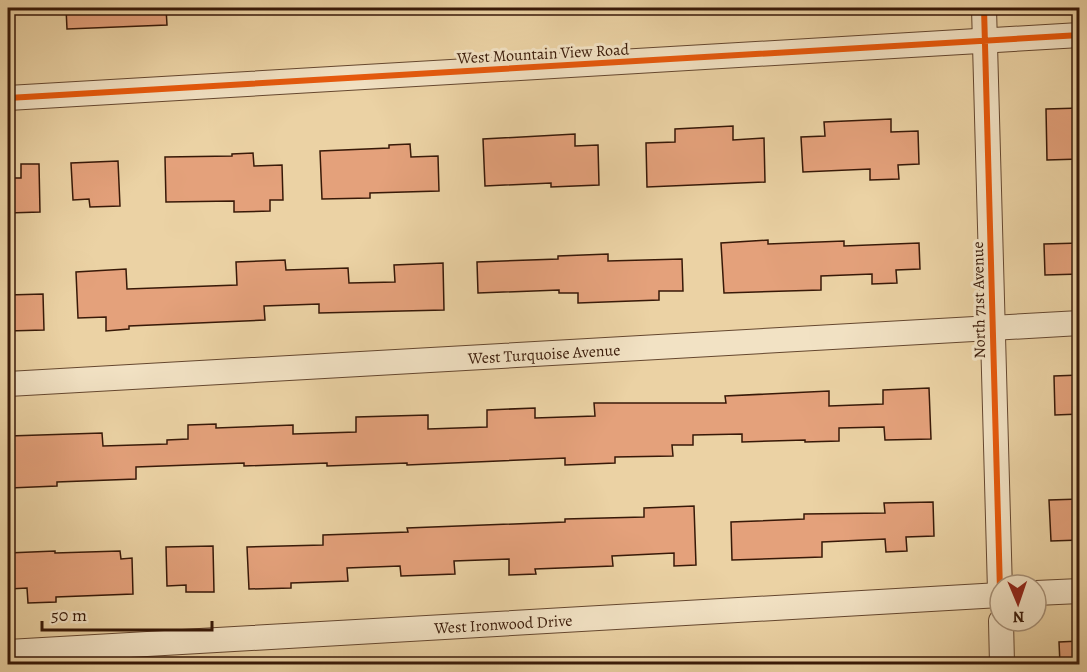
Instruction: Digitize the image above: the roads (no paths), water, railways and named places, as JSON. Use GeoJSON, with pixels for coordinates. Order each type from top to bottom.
{"type":"FeatureCollection","features":[{"type":"Feature","properties":{"kind":"street","name":"North 71st Avenue"},"geometry":{"type":"LineString","coordinates":[[984,8],[999,573]]}},
{"type":"Feature","properties":{"kind":"street","name":"West Mountain View Road"},"geometry":{"type":"LineString","coordinates":[[8,98],[1080,35]]}},
{"type":"Feature","properties":{"kind":"street","name":"West Turquoise Avenue"},"geometry":{"type":"LineString","coordinates":[[8,384],[1080,323]]}},
{"type":"Feature","properties":{"kind":"street"},"geometry":{"type":"LineString","coordinates":[[1048,592],[1080,591]]}},
{"type":"Feature","properties":{"kind":"street","name":"West Ironwood Drive"},"geometry":{"type":"LineString","coordinates":[[8,652],[988,594]]}},
{"type":"Feature","properties":{"kind":"street"},"geometry":{"type":"LineString","coordinates":[[1001,633],[1002,664]]}}]}
